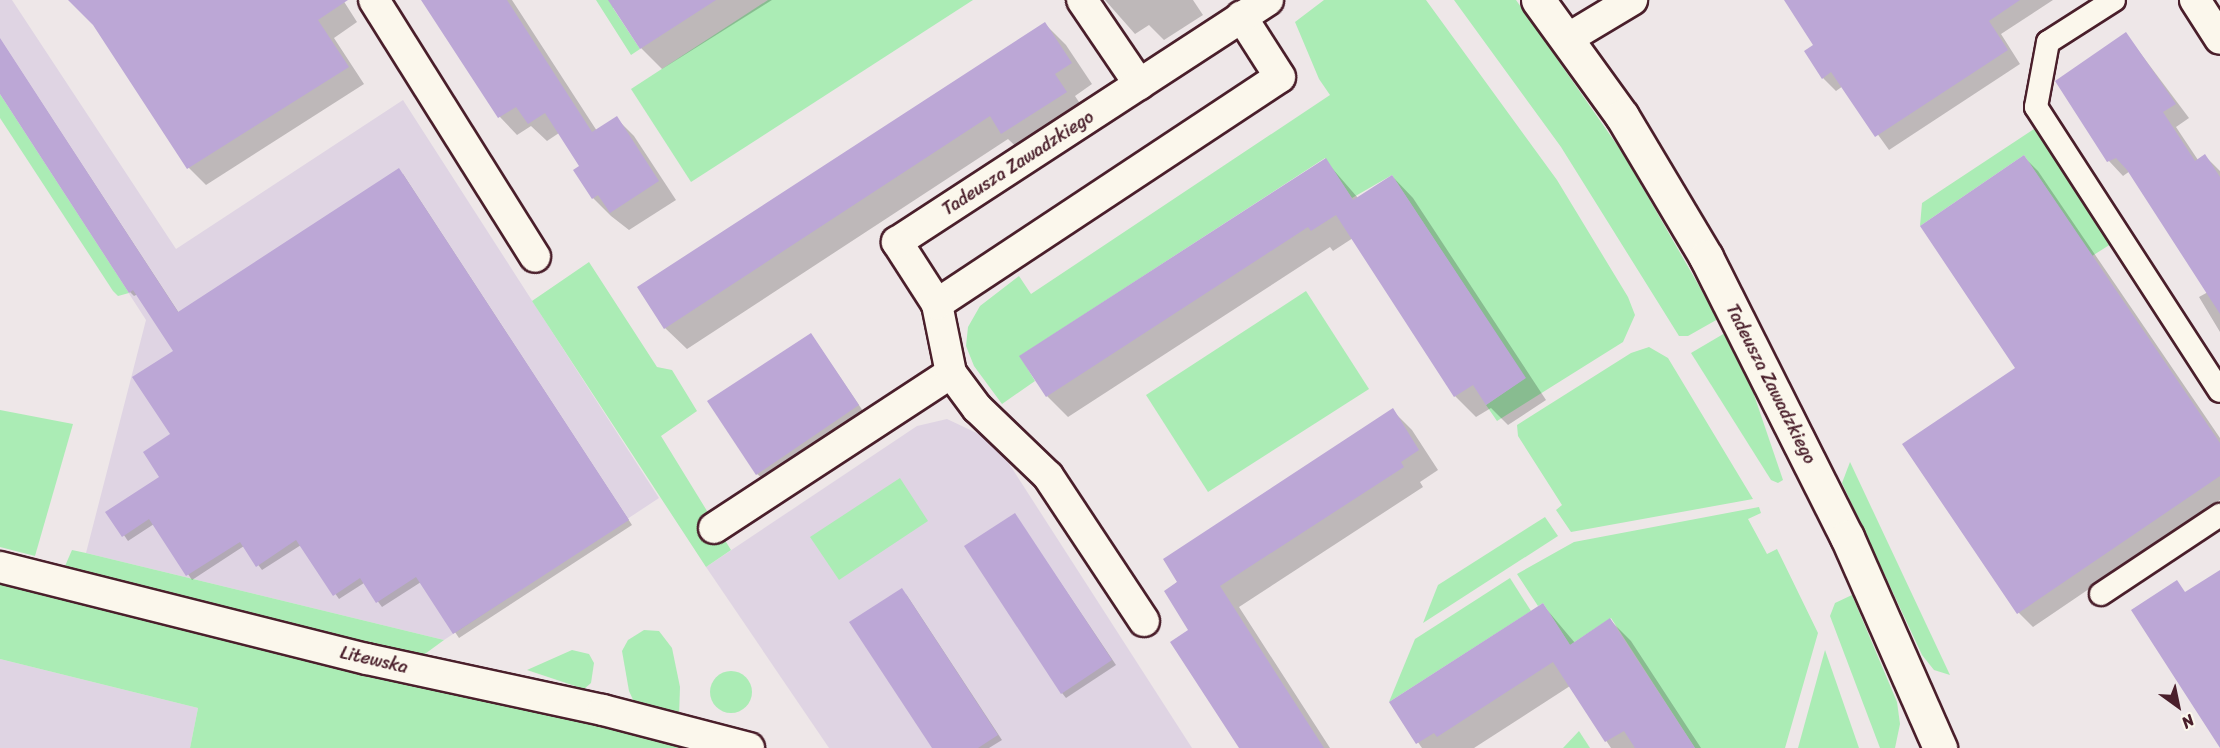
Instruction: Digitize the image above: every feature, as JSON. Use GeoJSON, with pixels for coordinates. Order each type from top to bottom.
{"type":"FeatureCollection","features":[{"type":"Feature","properties":{"kind":"street"},"geometry":{"type":"LineString","coordinates":[[374,0],[535,257]]}},
{"type":"Feature","properties":{"kind":"street"},"geometry":{"type":"LineString","coordinates":[[1082,0],[1138,84]]}},
{"type":"Feature","properties":{"kind":"street","name":"Tadeusza Zawadzkiego"},"geometry":{"type":"LineString","coordinates":[[937,304],[897,242],[1268,0]]}},
{"type":"Feature","properties":{"kind":"street","name":"Tadeusza Zawadzkiego"},"geometry":{"type":"LineString","coordinates":[[1538,0],[1644,153],[1729,299],[1847,537],[1940,748]]}},
{"type":"Feature","properties":{"kind":"street"},"geometry":{"type":"LineString","coordinates":[[1567,39],[1632,0]]}},
{"type":"Feature","properties":{"kind":"street"},"geometry":{"type":"LineString","coordinates":[[2114,0],[2048,42],[2036,107],[2220,392]]}},
{"type":"Feature","properties":{"kind":"street"},"geometry":{"type":"LineString","coordinates":[[2195,0],[2220,39]]}},
{"type":"Feature","properties":{"kind":"street"},"geometry":{"type":"LineString","coordinates":[[1144,621],[1048,476],[977,408],[951,373],[937,304],[1280,77],[1241,16]]}},
{"type":"Feature","properties":{"kind":"street"},"geometry":{"type":"LineString","coordinates":[[714,528],[951,373]]}},
{"type":"Feature","properties":{"kind":"street"},"geometry":{"type":"LineString","coordinates":[[2102,594],[2220,515]]}},
{"type":"Feature","properties":{"kind":"street","name":"Litewska"},"geometry":{"type":"LineString","coordinates":[[0,567],[749,748]]}},
{"type":"Feature","properties":{"kind":"shaded area"},"geometry":{"type":"Polygon","coordinates":[[[0,0],[12,0],[176,249],[403,100],[659,498],[444,640],[86,553],[146,320],[0,94],[0,0]]]}},
{"type":"Feature","properties":{"kind":"shaded area"},"geometry":{"type":"Polygon","coordinates":[[[947,419],[983,436],[1008,462],[1192,748],[829,748],[706,567],[917,426],[947,419]]]}},
{"type":"Feature","properties":{"kind":"shaded area"},"geometry":{"type":"Polygon","coordinates":[[[0,659],[198,708],[190,748],[0,748],[0,659]]]}},
{"type":"Feature","properties":{"kind":"green space"},"geometry":{"type":"Polygon","coordinates":[[[596,0],[624,0],[613,8],[640,49],[631,55],[596,0]]]}},
{"type":"Feature","properties":{"kind":"green space"},"geometry":{"type":"Polygon","coordinates":[[[768,0],[973,0],[691,182],[631,89],[768,0]]]}},
{"type":"Feature","properties":{"kind":"green space"},"geometry":{"type":"Polygon","coordinates":[[[1324,0],[1426,0],[1557,180],[1628,297],[1635,315],[1623,342],[1497,421],[1486,405],[1525,378],[1392,175],[1352,198],[1325,158],[1020,356],[1035,381],[1002,404],[974,366],[966,346],[968,327],[980,306],[1019,276],[1031,294],[1330,95],[1319,79],[1295,22],[1324,0]]]}},
{"type":"Feature","properties":{"kind":"green space"},"geometry":{"type":"Polygon","coordinates":[[[1454,0],[1516,0],[1624,155],[1718,319],[1688,336],[1679,336],[1561,147],[1454,0]]]}},
{"type":"Feature","properties":{"kind":"green space"},"geometry":{"type":"Polygon","coordinates":[[[0,94],[129,293],[118,296],[113,291],[0,118],[0,94]]]}},
{"type":"Feature","properties":{"kind":"green space"},"geometry":{"type":"Polygon","coordinates":[[[2034,129],[2111,244],[2092,256],[2024,155],[1920,226],[1922,203],[2034,129]]]}},
{"type":"Feature","properties":{"kind":"green space"},"geometry":{"type":"Polygon","coordinates":[[[589,262],[657,367],[672,370],[697,411],[661,436],[731,550],[706,567],[532,301],[589,262]]]}},
{"type":"Feature","properties":{"kind":"green space"},"geometry":{"type":"Polygon","coordinates":[[[1306,291],[1369,389],[1208,492],[1146,395],[1306,291]]]}},
{"type":"Feature","properties":{"kind":"green space"},"geometry":{"type":"Polygon","coordinates":[[[1725,333],[1751,386],[1783,480],[1778,483],[1771,480],[1691,353],[1725,333]]]}},
{"type":"Feature","properties":{"kind":"green space"},"geometry":{"type":"Polygon","coordinates":[[[1649,347],[1668,358],[1753,499],[1571,532],[1556,510],[1562,505],[1518,436],[1517,425],[1631,353],[1649,347]]]}},
{"type":"Feature","properties":{"kind":"green space"},"geometry":{"type":"Polygon","coordinates":[[[0,410],[73,424],[35,556],[0,547],[0,410]]]}},
{"type":"Feature","properties":{"kind":"green space"},"geometry":{"type":"Polygon","coordinates":[[[1850,462],[1950,675],[1934,670],[1922,655],[1842,483],[1850,462]]]}},
{"type":"Feature","properties":{"kind":"green space"},"geometry":{"type":"Polygon","coordinates":[[[900,478],[928,521],[839,580],[810,537],[900,478]]]}},
{"type":"Feature","properties":{"kind":"green space"},"geometry":{"type":"Polygon","coordinates":[[[1759,507],[1761,513],[1748,519],[1767,554],[1777,549],[1818,633],[1785,748],[1695,748],[1611,618],[1570,645],[1543,603],[1538,606],[1517,574],[1574,542],[1759,507]]]}},
{"type":"Feature","properties":{"kind":"green space"},"geometry":{"type":"Polygon","coordinates":[[[1545,517],[1558,536],[1423,623],[1438,585],[1545,517]]]}},
{"type":"Feature","properties":{"kind":"green space"},"geometry":{"type":"Polygon","coordinates":[[[72,550],[444,640],[418,659],[62,573],[72,550]]]}},
{"type":"Feature","properties":{"kind":"green space"},"geometry":{"type":"Polygon","coordinates":[[[0,577],[710,748],[190,748],[198,708],[0,659],[0,577]]]}},
{"type":"Feature","properties":{"kind":"green space"},"geometry":{"type":"Polygon","coordinates":[[[1510,578],[1531,611],[1389,702],[1415,639],[1510,578]]]}},
{"type":"Feature","properties":{"kind":"green space"},"geometry":{"type":"Polygon","coordinates":[[[1852,595],[1897,702],[1900,724],[1895,748],[1880,748],[1830,616],[1835,603],[1852,595]]]}},
{"type":"Feature","properties":{"kind":"green space"},"geometry":{"type":"Polygon","coordinates":[[[644,630],[659,631],[672,648],[680,687],[679,716],[635,704],[629,691],[622,651],[628,640],[644,630]]]}},
{"type":"Feature","properties":{"kind":"green space"},"geometry":{"type":"Polygon","coordinates":[[[572,650],[589,654],[594,663],[591,683],[584,689],[527,670],[572,650]]]}},
{"type":"Feature","properties":{"kind":"green space"},"geometry":{"type":"Polygon","coordinates":[[[1825,650],[1859,748],[1798,748],[1825,650]]]}},
{"type":"Feature","properties":{"kind":"green space"},"geometry":{"type":"Polygon","coordinates":[[[731,671],[739,672],[746,677],[751,684],[751,700],[746,707],[739,712],[731,713],[723,712],[716,707],[711,700],[710,692],[711,684],[716,677],[723,672],[731,671]]]}},
{"type":"Feature","properties":{"kind":"green space"},"geometry":{"type":"Polygon","coordinates":[[[1579,731],[1590,748],[1563,748],[1579,731]]]}},
{"type":"Feature","properties":{"kind":"building"},"geometry":{"type":"Polygon","coordinates":[[[68,0],[348,0],[318,20],[349,67],[187,169],[93,25],[68,0]]]}},
{"type":"Feature","properties":{"kind":"building"},"geometry":{"type":"Polygon","coordinates":[[[421,0],[507,0],[592,132],[617,116],[659,181],[610,213],[598,195],[592,199],[573,170],[579,166],[545,113],[528,124],[516,107],[498,118],[421,0]]]}},
{"type":"Feature","properties":{"kind":"building"},"geometry":{"type":"Polygon","coordinates":[[[608,0],[716,0],[640,49],[608,0]]]}},
{"type":"Feature","properties":{"kind":"building"},"geometry":{"type":"Polygon","coordinates":[[[1784,0],[2020,0],[1989,21],[2008,50],[1875,137],[1831,72],[1822,79],[1804,51],[1813,45],[1784,0]]]}},
{"type":"Feature","properties":{"kind":"building"},"geometry":{"type":"Polygon","coordinates":[[[1045,22],[1072,63],[1055,74],[1067,92],[1001,134],[990,116],[664,329],[637,287],[1045,22]]]}},
{"type":"Feature","properties":{"kind":"building"},"geometry":{"type":"Polygon","coordinates":[[[2126,32],[2176,104],[2163,112],[2195,161],[2205,154],[2220,177],[2220,314],[2127,170],[2116,158],[2107,162],[2055,81],[2126,32]]]}},
{"type":"Feature","properties":{"kind":"building"},"geometry":{"type":"Polygon","coordinates":[[[0,38],[178,312],[399,168],[629,520],[453,634],[416,577],[376,603],[360,578],[333,596],[296,540],[256,567],[240,542],[186,576],[149,519],[122,537],[105,512],[159,477],[143,452],[170,434],[132,377],[173,351],[133,290],[129,293],[0,94],[0,38]]]}},
{"type":"Feature","properties":{"kind":"building"},"geometry":{"type":"Polygon","coordinates":[[[2024,155],[2220,443],[2220,476],[2017,614],[1902,444],[2015,368],[1920,226],[2024,155]]]}},
{"type":"Feature","properties":{"kind":"building"},"geometry":{"type":"Polygon","coordinates":[[[1326,158],[1353,200],[1392,175],[1526,378],[1486,405],[1473,385],[1454,397],[1336,215],[1311,231],[1308,227],[1046,397],[1019,356],[1326,158]]]}},
{"type":"Feature","properties":{"kind":"building"},"geometry":{"type":"Polygon","coordinates":[[[811,333],[859,405],[756,475],[707,401],[811,333]]]}},
{"type":"Feature","properties":{"kind":"building"},"geometry":{"type":"Polygon","coordinates":[[[1393,408],[1419,450],[1401,462],[1404,467],[1220,586],[1324,748],[1239,748],[1170,642],[1188,630],[1164,591],[1177,582],[1163,559],[1393,408]]]}},
{"type":"Feature","properties":{"kind":"building"},"geometry":{"type":"Polygon","coordinates":[[[1015,513],[1112,660],[1061,694],[964,546],[1015,513]]]}},
{"type":"Feature","properties":{"kind":"building"},"geometry":{"type":"Polygon","coordinates":[[[2220,570],[2220,748],[2131,610],[2177,580],[2185,592],[2220,570]]]}},
{"type":"Feature","properties":{"kind":"building"},"geometry":{"type":"Polygon","coordinates":[[[902,588],[998,735],[978,748],[932,748],[849,622],[902,588]]]}},
{"type":"Feature","properties":{"kind":"building"},"geometry":{"type":"Polygon","coordinates":[[[1543,603],[1570,645],[1610,618],[1695,748],[1635,748],[1624,731],[1605,742],[1553,662],[1437,737],[1434,733],[1416,744],[1389,702],[1543,603]]]}}]}
